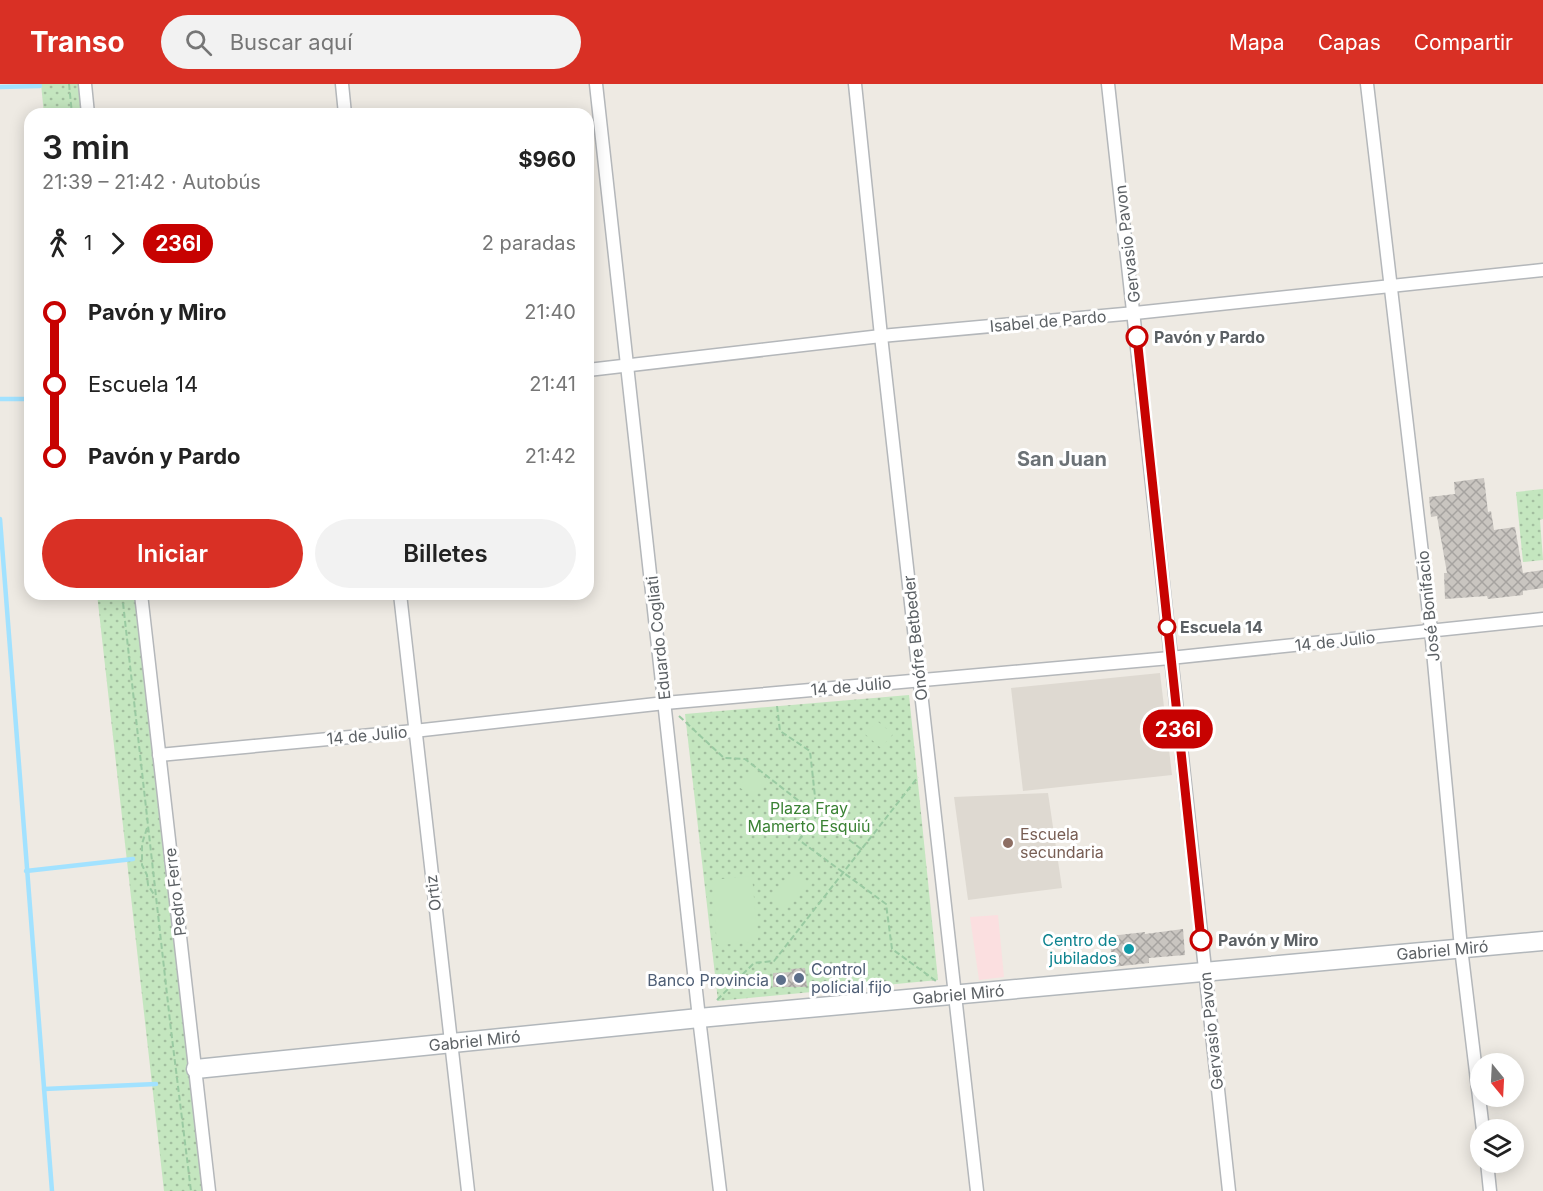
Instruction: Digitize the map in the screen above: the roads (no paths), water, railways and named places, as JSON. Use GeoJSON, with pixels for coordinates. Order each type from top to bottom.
{"type":"FeatureCollection","features":[{"type":"Feature","properties":{"kind":"street"},"geometry":{"type":"LineString","coordinates":[[85,84],[87,108]]}},
{"type":"Feature","properties":{"kind":"street"},"geometry":{"type":"LineString","coordinates":[[342,84],[344,108]]}},
{"type":"Feature","properties":{"kind":"street","name":"Eduardo Cogliati"},"geometry":{"type":"LineString","coordinates":[[596,84],[720,1191]]}},
{"type":"Feature","properties":{"kind":"street","name":"Onófre Betbeder"},"geometry":{"type":"LineString","coordinates":[[855,84],[977,1191]]}},
{"type":"Feature","properties":{"kind":"street","name":"Gervasio Pavon"},"geometry":{"type":"LineString","coordinates":[[1108,84],[1135,313],[1170,658],[1229,1191]]}},
{"type":"Feature","properties":{"kind":"street","name":"José Bonifacio"},"geometry":{"type":"LineString","coordinates":[[1367,84],[1431,630],[1461,948],[1482,1119]]}},
{"type":"Feature","properties":{"kind":"street","name":"Isabel de Pardo"},"geometry":{"type":"LineString","coordinates":[[594,369],[881,336],[1135,313],[1543,270]]}},
{"type":"Feature","properties":{"kind":"street","name":"Pedro Ferre"},"geometry":{"type":"LineString","coordinates":[[142,600],[209,1191]]}},
{"type":"Feature","properties":{"kind":"street","name":"Ortiz"},"geometry":{"type":"LineString","coordinates":[[401,600],[468,1191]]}},
{"type":"Feature","properties":{"kind":"street","name":"14 de Julio"},"geometry":{"type":"LineString","coordinates":[[159,755],[414,731],[665,703],[1170,658],[1543,619]]}},
{"type":"Feature","properties":{"kind":"street","name":"Gabriel Miró"},"geometry":{"type":"LineString","coordinates":[[196,1069],[699,1018],[1543,941]]}},
{"type":"Feature","properties":{"kind":"street"},"geometry":{"type":"LineString","coordinates":[[1488,1173],[1490,1191]]}},
{"type":"Feature","properties":{"kind":"waterway"},"geometry":{"type":"LineString","coordinates":[[0,87],[40,86]]}},
{"type":"Feature","properties":{"kind":"waterway"},"geometry":{"type":"LineString","coordinates":[[0,399],[24,399]]}},
{"type":"Feature","properties":{"kind":"waterway"},"geometry":{"type":"LineString","coordinates":[[0,519],[52,1191]]}},
{"type":"Feature","properties":{"kind":"waterway"},"geometry":{"type":"LineString","coordinates":[[26,871],[133,859]]}},
{"type":"Feature","properties":{"kind":"waterway"},"geometry":{"type":"LineString","coordinates":[[44,1089],[156,1084]]}},
{"type":"Feature","properties":{"kind":"place","name":"Pavón y Pardo"},"geometry":{"type":"Point","coordinates":[1137,337]}},
{"type":"Feature","properties":{"kind":"place","name":"Escuela 14"},"geometry":{"type":"Point","coordinates":[1167,627]}},
{"type":"Feature","properties":{"kind":"place","name":"Escuela secundaria"},"geometry":{"type":"Point","coordinates":[1008,843]}},
{"type":"Feature","properties":{"kind":"place","name":"Pavón y Miro"},"geometry":{"type":"Point","coordinates":[1201,940]}},
{"type":"Feature","properties":{"kind":"place","name":"Centro de jubilados"},"geometry":{"type":"Point","coordinates":[1129,949]}},
{"type":"Feature","properties":{"kind":"place","name":"Control policial fijo"},"geometry":{"type":"Point","coordinates":[799,978]}},
{"type":"Feature","properties":{"kind":"place","name":"Banco Provincia"},"geometry":{"type":"Point","coordinates":[781,980]}},
{"type":"Feature","properties":{"kind":"district","name":"San Juan"},"geometry":{"type":"Point","coordinates":[1062,459]}},
{"type":"Feature","properties":{"kind":"park label","name":"Plaza Fray Mamerto Esquiú"},"geometry":{"type":"Point","coordinates":[809,817]}}]}
